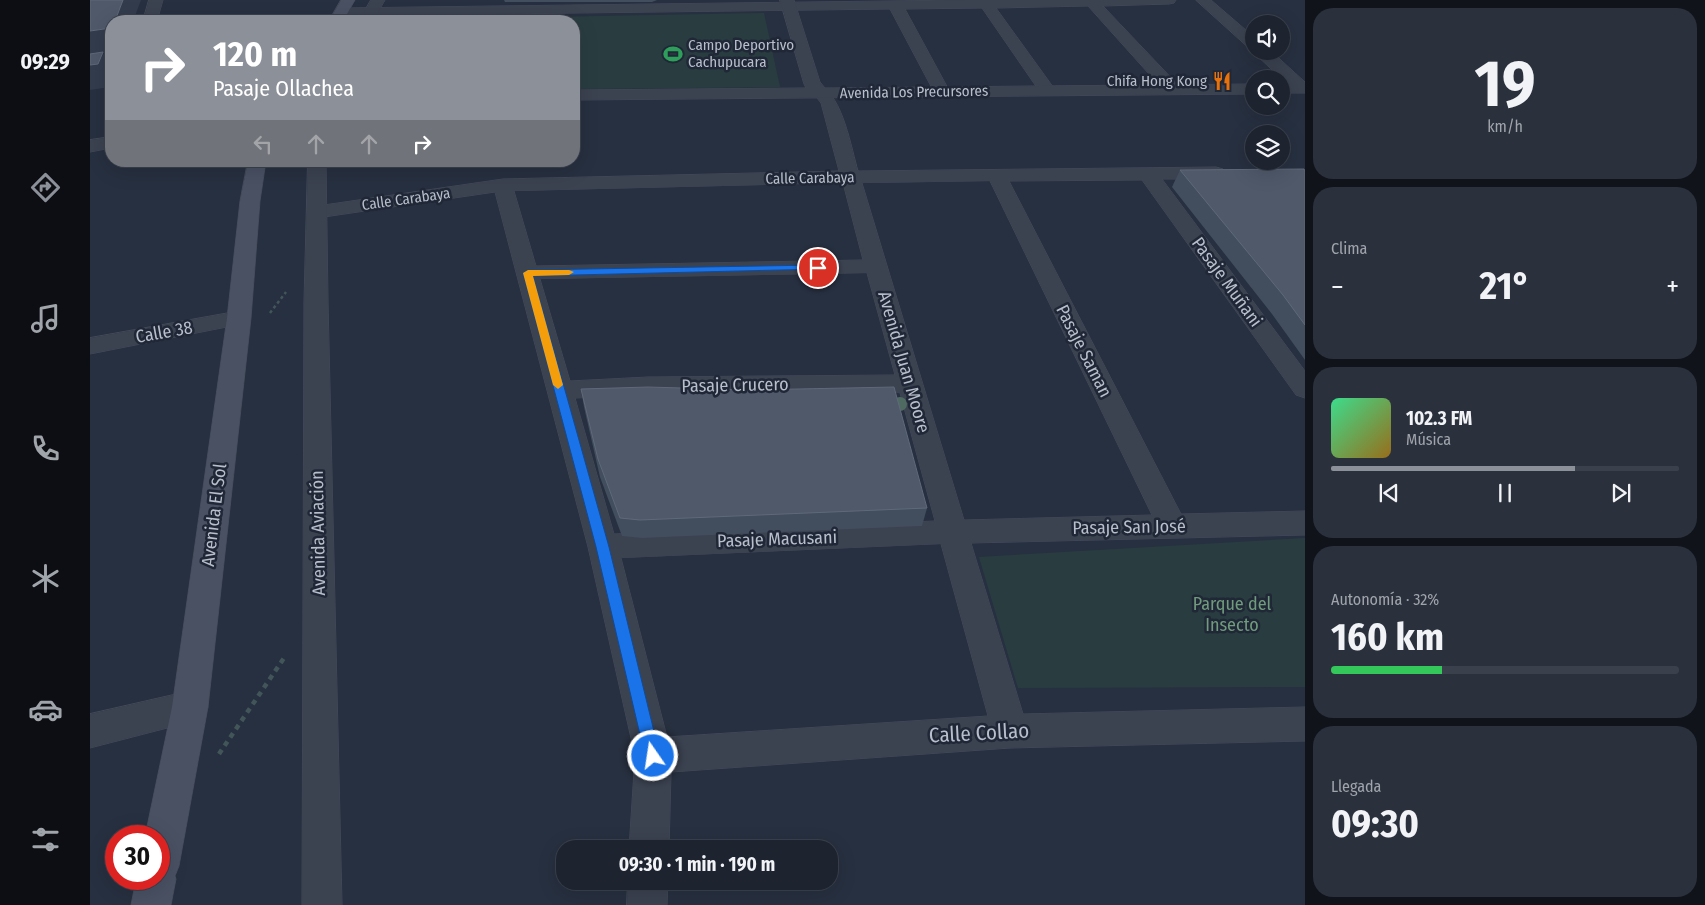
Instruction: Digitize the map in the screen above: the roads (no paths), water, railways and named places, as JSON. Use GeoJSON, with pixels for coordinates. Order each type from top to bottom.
{"type":"FeatureCollection","features":[{"type":"Feature","properties":{"kind":"main road","name":"Avenida El Sol"},"geometry":{"type":"LineString","coordinates":[[167,825],[190,707],[238,327],[250,201],[257,167]]}},
{"type":"Feature","properties":{"kind":"main road"},"geometry":{"type":"LineString","coordinates":[[151,905],[154,890]]}},
{"type":"Feature","properties":{"kind":"street"},"geometry":{"type":"LineString","coordinates":[[152,15],[156,0]]}},
{"type":"Feature","properties":{"kind":"street"},"geometry":{"type":"LineString","coordinates":[[342,11],[489,10],[665,4],[788,3],[895,5],[921,2],[986,4],[1169,0]]}},
{"type":"Feature","properties":{"kind":"street"},"geometry":{"type":"LineString","coordinates":[[1203,0],[1245,37]]}},
{"type":"Feature","properties":{"kind":"street"},"geometry":{"type":"LineString","coordinates":[[1091,1],[1173,90]]}},
{"type":"Feature","properties":{"kind":"street","name":"Avenida Juan Moore"},"geometry":{"type":"LineString","coordinates":[[788,3],[812,84],[829,102],[1010,731]]}},
{"type":"Feature","properties":{"kind":"street"},"geometry":{"type":"LineString","coordinates":[[986,4],[1048,91]]}},
{"type":"Feature","properties":{"kind":"street"},"geometry":{"type":"LineString","coordinates":[[895,5],[942,92]]}},
{"type":"Feature","properties":{"kind":"street"},"geometry":{"type":"LineString","coordinates":[[1271,60],[1303,88]]}},
{"type":"Feature","properties":{"kind":"street"},"geometry":{"type":"LineString","coordinates":[[1290,88],[1303,88]]}},
{"type":"Feature","properties":{"kind":"street","name":"Avenida Los Precursores"},"geometry":{"type":"LineString","coordinates":[[580,95],[1245,89]]}},
{"type":"Feature","properties":{"kind":"street"},"geometry":{"type":"LineString","coordinates":[[90,146],[105,143]]}},
{"type":"Feature","properties":{"kind":"street","name":"Avenida Aviación"},"geometry":{"type":"LineString","coordinates":[[317,167],[316,273],[322,905]]}},
{"type":"Feature","properties":{"kind":"street","name":"Calle Carabaya"},"geometry":{"type":"LineString","coordinates":[[318,212],[503,186],[850,176],[1236,173]]}},
{"type":"Feature","properties":{"kind":"street","name":"Pasaje Muñani"},"geometry":{"type":"LineString","coordinates":[[1148,174],[1305,389]]}},
{"type":"Feature","properties":{"kind":"street","name":"Pasaje Saman"},"geometry":{"type":"LineString","coordinates":[[997,176],[1172,526]]}},
{"type":"Feature","properties":{"kind":"street"},"geometry":{"type":"LineString","coordinates":[[503,186],[603,547],[653,756],[649,840]]}},
{"type":"Feature","properties":{"kind":"street"},"geometry":{"type":"LineString","coordinates":[[528,273],[876,266]]}},
{"type":"Feature","properties":{"kind":"street","name":"Calle 38"},"geometry":{"type":"LineString","coordinates":[[90,346],[238,327]]}},
{"type":"Feature","properties":{"kind":"street","name":"Pasaje Crucero"},"geometry":{"type":"LineString","coordinates":[[559,390],[648,386],[910,384]]}},
{"type":"Feature","properties":{"kind":"street","name":"Pasaje San José"},"geometry":{"type":"LineString","coordinates":[[952,532],[1305,523]]}},
{"type":"Feature","properties":{"kind":"street","name":"Pasaje Macusani"},"geometry":{"type":"LineString","coordinates":[[603,547],[952,532]]}},
{"type":"Feature","properties":{"kind":"street"},"geometry":{"type":"LineString","coordinates":[[90,731],[190,707]]}},
{"type":"Feature","properties":{"kind":"street","name":"Calle Collao"},"geometry":{"type":"LineString","coordinates":[[653,756],[1010,731],[1305,724]]}},
{"type":"Feature","properties":{"kind":"street"},"geometry":{"type":"LineString","coordinates":[[647,905],[648,890]]}},
{"type":"Feature","properties":{"kind":"place","name":"Campo Deportivo Cachupucara"},"geometry":{"type":"Point","coordinates":[673,54]}},
{"type":"Feature","properties":{"kind":"place","name":"Chifa Hong Kong"},"geometry":{"type":"Point","coordinates":[1222,81]}},
{"type":"Feature","properties":{"kind":"park label","name":"Parque del Insecto"},"geometry":{"type":"Point","coordinates":[1232,614]}}]}
